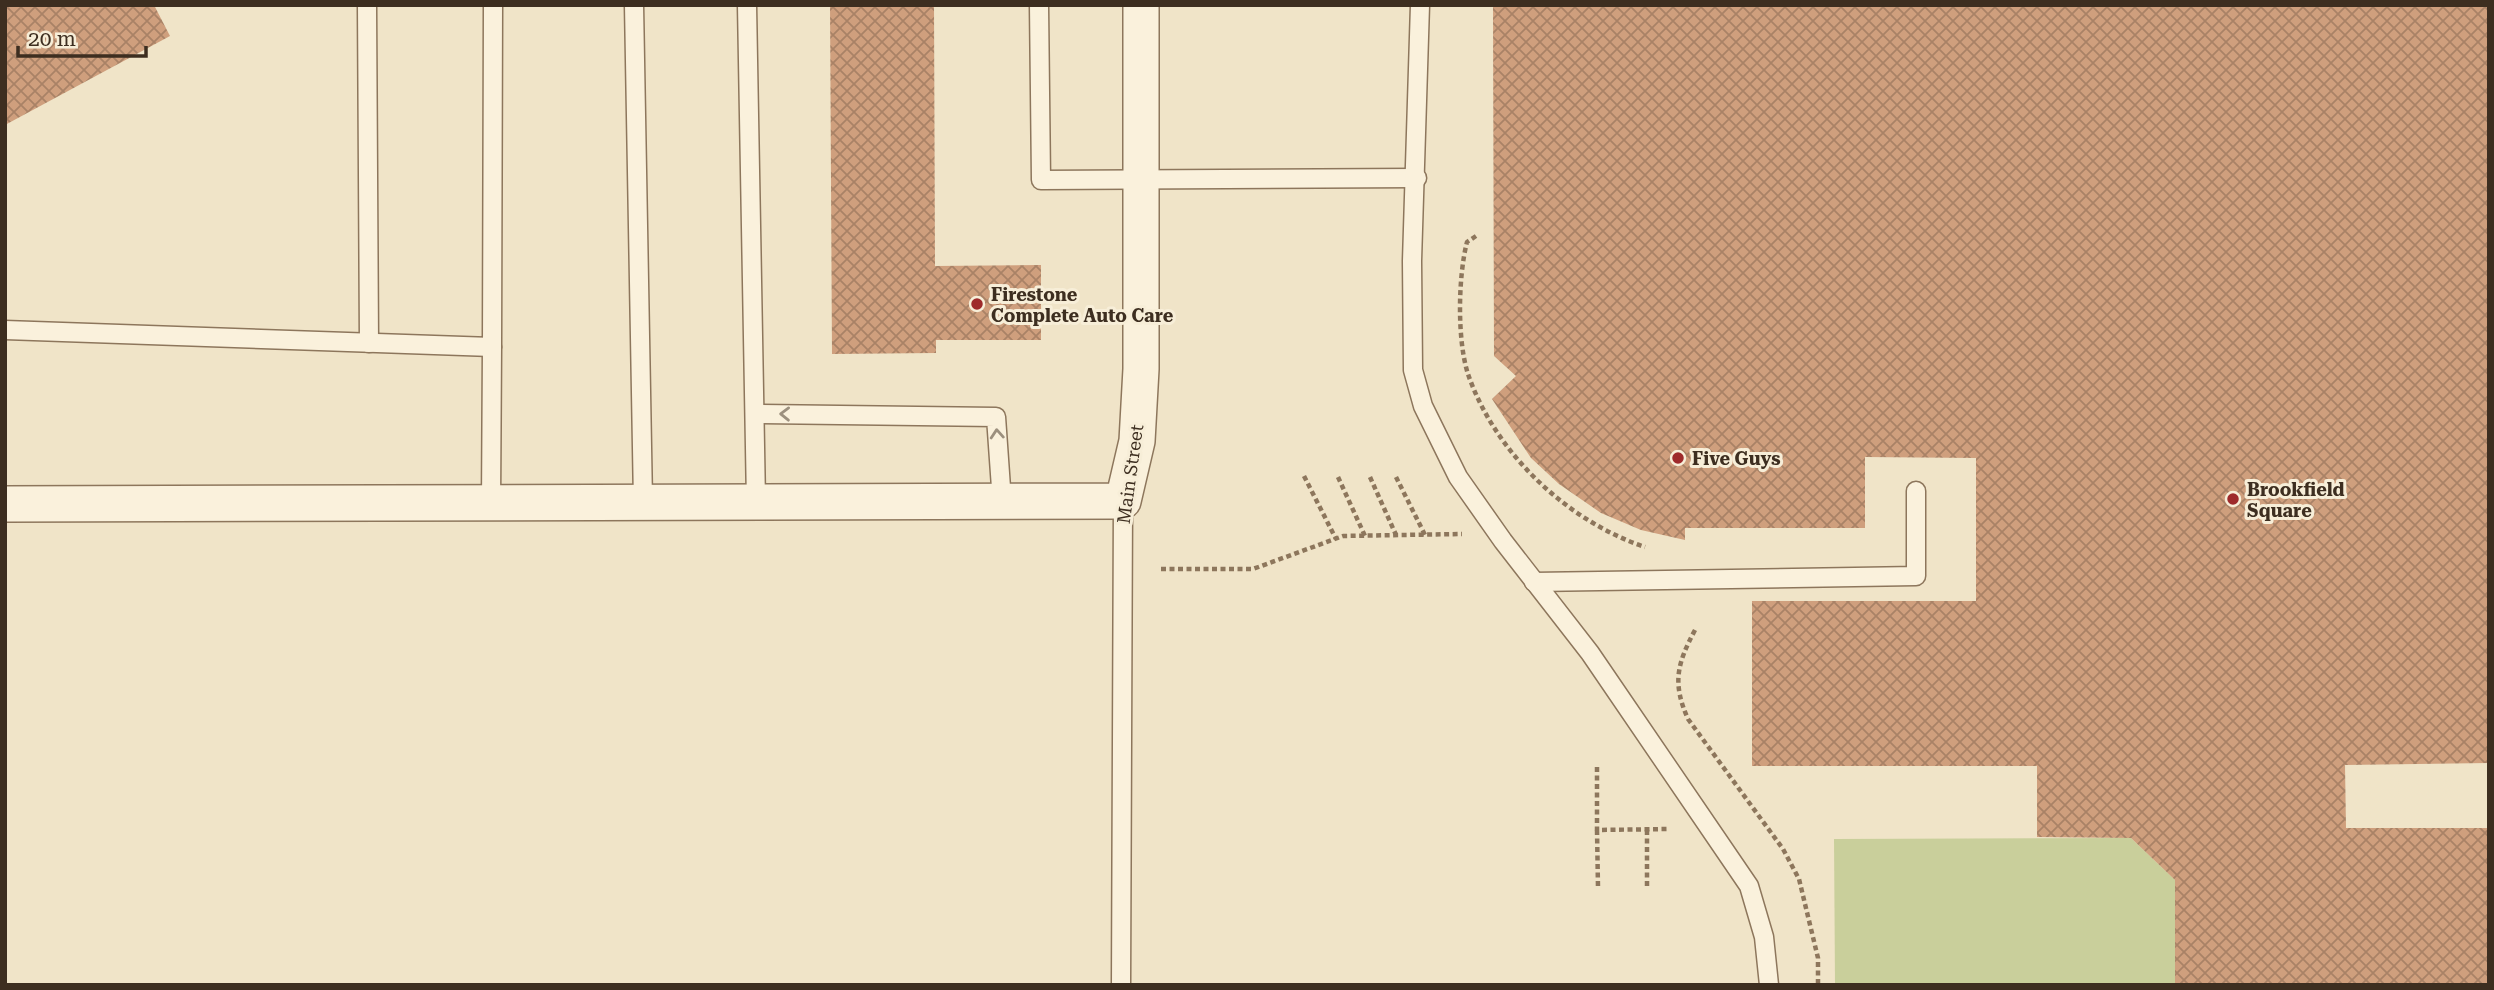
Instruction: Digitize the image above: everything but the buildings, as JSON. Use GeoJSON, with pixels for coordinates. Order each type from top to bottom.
{"type":"FeatureCollection","features":[{"type":"Feature","properties":{"kind":"street","name":"Main Street"},"geometry":{"type":"LineString","coordinates":[[1123,501],[1137,442],[1140,393],[1142,5]]}},
{"type":"Feature","properties":{"kind":"street"},"geometry":{"type":"LineString","coordinates":[[5,504],[1123,501]]}},
{"type":"Feature","properties":{"kind":"lane"},"geometry":{"type":"LineString","coordinates":[[367,5],[369,343]]}},
{"type":"Feature","properties":{"kind":"lane"},"geometry":{"type":"LineString","coordinates":[[491,503],[493,5]]}},
{"type":"Feature","properties":{"kind":"lane"},"geometry":{"type":"LineString","coordinates":[[634,5],[643,502]]}},
{"type":"Feature","properties":{"kind":"lane"},"geometry":{"type":"LineString","coordinates":[[747,5],[757,502]]}},
{"type":"Feature","properties":{"kind":"lane"},"geometry":{"type":"LineString","coordinates":[[1039,5],[1041,180],[1417,178]]}},
{"type":"Feature","properties":{"kind":"lane"},"geometry":{"type":"LineString","coordinates":[[1420,5],[1417,178],[1412,261],[1413,369],[1423,407],[1458,477],[1534,582],[1590,653],[1749,886],[1764,937],[1769,985]]}},
{"type":"Feature","properties":{"kind":"lane"},"geometry":{"type":"LineString","coordinates":[[5,330],[492,347]]}},
{"type":"Feature","properties":{"kind":"lane"},"geometry":{"type":"LineString","coordinates":[[755,414],[996,417],[1002,502]]}},
{"type":"Feature","properties":{"kind":"lane"},"geometry":{"type":"LineString","coordinates":[[1534,582],[1916,576],[1916,491]]}},
{"type":"Feature","properties":{"kind":"lane","name":"Main Street"},"geometry":{"type":"LineString","coordinates":[[1121,985],[1123,501]]}},
{"type":"Feature","properties":{"kind":"path"},"geometry":{"type":"LineString","coordinates":[[1476,236],[1467,242],[1462,261],[1462,349],[1476,395],[1506,442],[1552,495],[1585,520],[1655,549]]}},
{"type":"Feature","properties":{"kind":"path"},"geometry":{"type":"LineString","coordinates":[[1304,476],[1336,539]]}},
{"type":"Feature","properties":{"kind":"path"},"geometry":{"type":"LineString","coordinates":[[1338,477],[1365,536]]}},
{"type":"Feature","properties":{"kind":"path"},"geometry":{"type":"LineString","coordinates":[[1370,477],[1396,536]]}},
{"type":"Feature","properties":{"kind":"path"},"geometry":{"type":"LineString","coordinates":[[1396,477],[1424,535]]}},
{"type":"Feature","properties":{"kind":"path"},"geometry":{"type":"LineString","coordinates":[[1161,569],[1253,569],[1336,539],[1468,534]]}},
{"type":"Feature","properties":{"kind":"path"},"geometry":{"type":"LineString","coordinates":[[1695,629],[1684,650],[1677,674],[1678,696],[1688,719],[1783,849],[1799,879],[1816,944],[1818,985]]}},
{"type":"Feature","properties":{"kind":"path"},"geometry":{"type":"LineString","coordinates":[[1597,767],[1598,887]]}},
{"type":"Feature","properties":{"kind":"path"},"geometry":{"type":"LineString","coordinates":[[1597,830],[1669,829]]}},
{"type":"Feature","properties":{"kind":"path"},"geometry":{"type":"LineString","coordinates":[[1647,830],[1647,887]]}},
{"type":"Feature","properties":{"kind":"green space"},"geometry":{"type":"Polygon","coordinates":[[[2131,838],[2175,880],[2175,985],[1835,985],[1834,839],[2131,838]]]}},
{"type":"Feature","properties":{"kind":"place","name":"Firestone Complete Auto Care"},"geometry":{"type":"Point","coordinates":[977,304]}},
{"type":"Feature","properties":{"kind":"place","name":"Five Guys"},"geometry":{"type":"Point","coordinates":[1678,458]}},
{"type":"Feature","properties":{"kind":"place","name":"Brookfield Square"},"geometry":{"type":"Point","coordinates":[2233,499]}}]}
